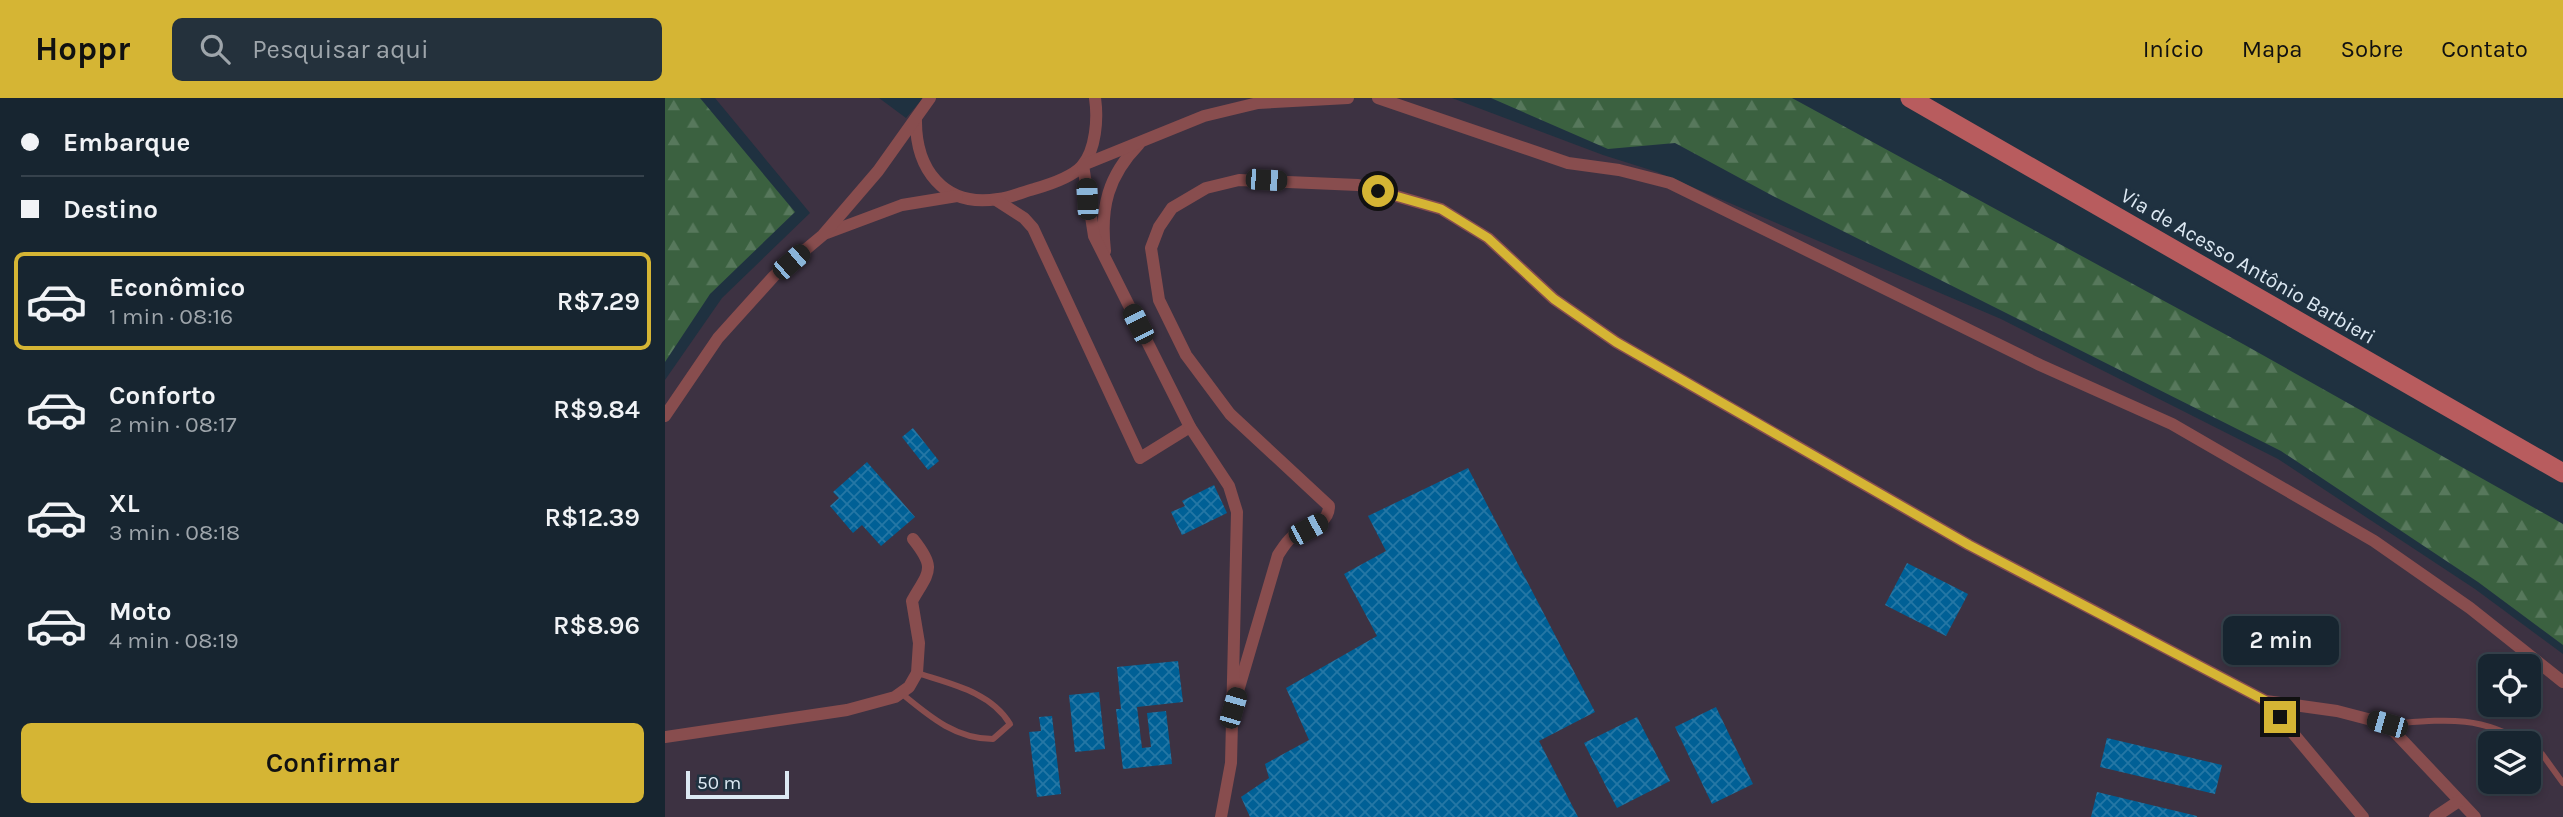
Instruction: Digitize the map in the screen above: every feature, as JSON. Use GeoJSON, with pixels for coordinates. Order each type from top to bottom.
{"type":"FeatureCollection","features":[{"type":"Feature","properties":{"kind":"main road","name":"Via de Acesso Antônio Barbieri"},"geometry":{"type":"LineString","coordinates":[[1910,98],[2563,473]]}},
{"type":"Feature","properties":{"kind":"street"},"geometry":{"type":"LineString","coordinates":[[665,416],[719,338],[774,276],[823,234],[878,171],[930,98]]}},
{"type":"Feature","properties":{"kind":"street"},"geometry":{"type":"LineString","coordinates":[[1095,98],[1096,124],[1083,165],[1094,236],[1190,427],[1229,486],[1237,512],[1231,763],[1221,817]]}},
{"type":"Feature","properties":{"kind":"street"},"geometry":{"type":"LineString","coordinates":[[823,234],[902,205],[957,196],[996,200],[1038,188],[1083,165],[1204,116],[1258,103],[1348,98]]}},
{"type":"Feature","properties":{"kind":"street"},"geometry":{"type":"LineString","coordinates":[[1378,98],[1568,163],[1619,170],[1670,183],[2040,365],[2172,424],[2374,541],[2470,608],[2563,682]]}},
{"type":"Feature","properties":{"kind":"street"},"geometry":{"type":"LineString","coordinates":[[916,118],[920,156],[937,182],[957,196]]}},
{"type":"Feature","properties":{"kind":"street"},"geometry":{"type":"LineString","coordinates":[[1105,258],[1102,227],[1108,187],[1120,165],[1142,141]]}},
{"type":"Feature","properties":{"kind":"street"},"geometry":{"type":"LineString","coordinates":[[1233,708],[1278,555],[1293,537],[1323,521],[1328,515],[1329,506],[1230,414],[1185,355],[1159,300],[1151,248],[1172,208],[1206,188],[1239,180],[1358,185],[1441,209],[1488,238],[1554,299],[1616,342],[1969,545],[2266,701],[2337,711],[2387,724],[2475,817]]}},
{"type":"Feature","properties":{"kind":"street"},"geometry":{"type":"LineString","coordinates":[[996,200],[1024,218],[1033,228],[1140,458],[1190,427]]}},
{"type":"Feature","properties":{"kind":"street"},"geometry":{"type":"LineString","coordinates":[[665,737],[847,710],[901,693],[909,687],[917,673],[919,643],[912,601],[927,578],[929,568],[928,558],[913,539]]}},
{"type":"Feature","properties":{"kind":"street"},"geometry":{"type":"LineString","coordinates":[[2266,701],[2363,817]]}},
{"type":"Feature","properties":{"kind":"street"},"geometry":{"type":"LineString","coordinates":[[2435,817],[2459,801]]}},
{"type":"Feature","properties":{"kind":"lane"},"geometry":{"type":"LineString","coordinates":[[901,693],[954,732],[993,739],[1010,724],[1002,710],[989,700],[917,673]]}},
{"type":"Feature","properties":{"kind":"lane"},"geometry":{"type":"LineString","coordinates":[[2387,724],[2456,718],[2498,731]]}},
{"type":"Feature","properties":{"kind":"lane"},"geometry":{"type":"LineString","coordinates":[[2541,753],[2563,783]]}},
{"type":"Feature","properties":{"kind":"shaded area"},"geometry":{"type":"Polygon","coordinates":[[[715,98],[879,98],[906,118],[923,98],[1452,98],[1603,155],[1657,172],[2001,319],[2278,459],[2475,589],[2563,654],[2563,817],[665,817],[665,380],[722,298],[810,213],[715,98]]]}},
{"type":"Feature","properties":{"kind":"green space"},"geometry":{"type":"Polygon","coordinates":[[[665,98],[700,98],[795,212],[710,294],[665,362],[665,98]]]}},
{"type":"Feature","properties":{"kind":"green space"},"geometry":{"type":"Polygon","coordinates":[[[1491,98],[1792,98],[2243,344],[2563,524],[2563,645],[2478,582],[2281,451],[1773,196],[1675,143],[1608,149],[1491,98]]]}},
{"type":"Feature","properties":{"kind":"building"},"geometry":{"type":"Polygon","coordinates":[[[913,428],[939,461],[928,470],[902,437],[913,428]]]}},
{"type":"Feature","properties":{"kind":"building"},"geometry":{"type":"Polygon","coordinates":[[[867,462],[915,517],[881,546],[862,525],[853,533],[830,506],[839,498],[833,492],[867,462]]]}},
{"type":"Feature","properties":{"kind":"building"},"geometry":{"type":"Polygon","coordinates":[[[1468,468],[1595,712],[1539,741],[1578,817],[1250,817],[1241,797],[1269,778],[1265,764],[1309,740],[1286,688],[1377,636],[1344,574],[1386,551],[1368,516],[1468,468]]]}},
{"type":"Feature","properties":{"kind":"building"},"geometry":{"type":"Polygon","coordinates":[[[1214,485],[1227,513],[1182,535],[1171,512],[1185,506],[1182,501],[1214,485]]]}},
{"type":"Feature","properties":{"kind":"building"},"geometry":{"type":"Polygon","coordinates":[[[1907,563],[1968,594],[1946,636],[1885,605],[1907,563]]]}},
{"type":"Feature","properties":{"kind":"building"},"geometry":{"type":"Polygon","coordinates":[[[1178,661],[1183,702],[1137,707],[1142,748],[1151,747],[1147,713],[1166,711],[1172,764],[1123,769],[1116,709],[1121,709],[1117,667],[1178,661]]]}},
{"type":"Feature","properties":{"kind":"building"},"geometry":{"type":"Polygon","coordinates":[[[1099,692],[1105,749],[1075,752],[1069,695],[1099,692]]]}},
{"type":"Feature","properties":{"kind":"building"},"geometry":{"type":"Polygon","coordinates":[[[1716,707],[1753,784],[1712,804],[1675,727],[1716,707]]]}},
{"type":"Feature","properties":{"kind":"building"},"geometry":{"type":"Polygon","coordinates":[[[1052,716],[1061,794],[1037,797],[1029,732],[1041,731],[1039,717],[1052,716]]]}},
{"type":"Feature","properties":{"kind":"building"},"geometry":{"type":"Polygon","coordinates":[[[1637,717],[1670,781],[1617,808],[1584,743],[1637,717]]]}},
{"type":"Feature","properties":{"kind":"building"},"geometry":{"type":"Polygon","coordinates":[[[2107,738],[2222,765],[2215,794],[2100,767],[2107,738]]]}},
{"type":"Feature","properties":{"kind":"building"},"geometry":{"type":"Polygon","coordinates":[[[2097,792],[2197,816],[2197,817],[2091,817],[2097,792]]]}},
{"type":"Feature","properties":{"kind":"route"},"geometry":{"type":"LineString","coordinates":[[1378,191],[1441,209],[1488,238],[1554,299],[1616,342],[1969,545],[2266,701],[2280,717]]}}]}
